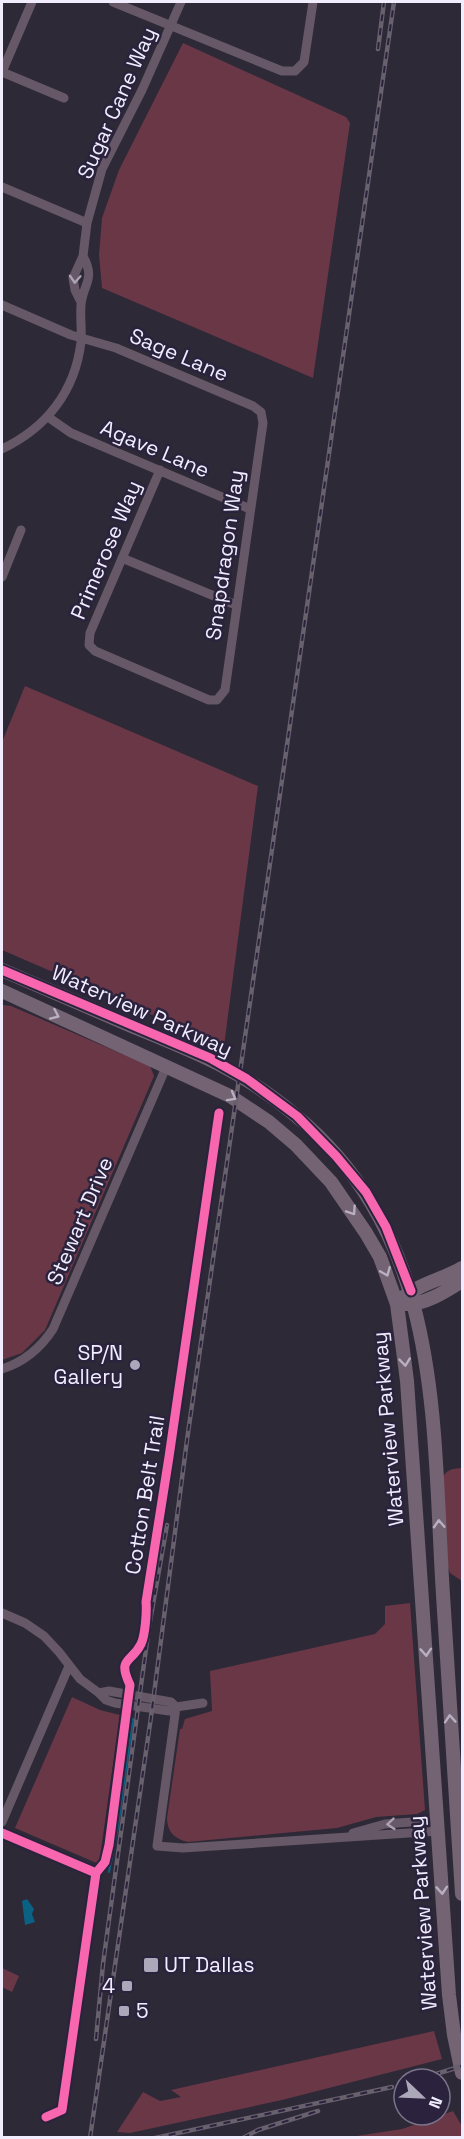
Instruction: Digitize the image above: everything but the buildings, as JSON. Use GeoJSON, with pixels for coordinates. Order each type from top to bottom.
{"type":"FeatureCollection","features":[{"type":"Feature","properties":{"kind":"main road","name":"Waterview Parkway"},"geometry":{"type":"LineString","coordinates":[[2,970],[195,1051],[257,1085],[297,1116],[347,1169],[377,1210],[413,1298],[429,1382],[462,1894]]}},
{"type":"Feature","properties":{"kind":"main road","name":"Waterview Parkway"},"geometry":{"type":"LineString","coordinates":[[2,991],[167,1065],[253,1109],[289,1138],[332,1182],[380,1257],[397,1304],[407,1381],[451,2015],[462,2073]]}},
{"type":"Feature","properties":{"kind":"main road"},"geometry":{"type":"LineString","coordinates":[[332,1182],[347,1169]]}},
{"type":"Feature","properties":{"kind":"main road"},"geometry":{"type":"LineString","coordinates":[[413,1298],[462,1268]]}},
{"type":"Feature","properties":{"kind":"main road"},"geometry":{"type":"LineString","coordinates":[[397,1304],[462,1281]]}},
{"type":"Feature","properties":{"kind":"main road"},"geometry":{"type":"LineString","coordinates":[[422,1594],[442,1593]]}},
{"type":"Feature","properties":{"kind":"main road"},"geometry":{"type":"LineString","coordinates":[[439,1826],[457,1825]]}},
{"type":"Feature","properties":{"kind":"street"},"geometry":{"type":"LineString","coordinates":[[32,2],[2,72],[64,98]]}},
{"type":"Feature","properties":{"kind":"street"},"geometry":{"type":"LineString","coordinates":[[113,2],[172,24],[282,71],[296,71],[304,62],[313,2]]}},
{"type":"Feature","properties":{"kind":"street","name":"Sugar Cane Way"},"geometry":{"type":"LineString","coordinates":[[81,302],[75,290],[73,278],[82,256],[87,223],[102,169],[142,90],[182,2]]}},
{"type":"Feature","properties":{"kind":"street"},"geometry":{"type":"LineString","coordinates":[[2,187],[87,223]]}},
{"type":"Feature","properties":{"kind":"street","name":"Sugar Cane Way"},"geometry":{"type":"LineString","coordinates":[[2,449],[21,439],[48,417],[62,399],[71,382],[81,339],[81,302],[89,280],[88,267],[82,256]]}},
{"type":"Feature","properties":{"kind":"street","name":"Sage Lane"},"geometry":{"type":"LineString","coordinates":[[2,305],[81,339],[116,348],[253,406],[261,412]]}},
{"type":"Feature","properties":{"kind":"street","name":"Snapdragon Way"},"geometry":{"type":"LineString","coordinates":[[217,700],[225,690],[263,423],[261,412]]}},
{"type":"Feature","properties":{"kind":"street","name":"Agave Lane"},"geometry":{"type":"LineString","coordinates":[[48,417],[71,433],[250,509]]}},
{"type":"Feature","properties":{"kind":"street","name":"Primerose Way"},"geometry":{"type":"LineString","coordinates":[[160,470],[90,633],[89,645],[95,651],[209,700],[217,700]]}},
{"type":"Feature","properties":{"kind":"street"},"geometry":{"type":"LineString","coordinates":[[2,577],[21,530]]}},
{"type":"Feature","properties":{"kind":"street"},"geometry":{"type":"LineString","coordinates":[[122,558],[236,605]]}},
{"type":"Feature","properties":{"kind":"street","name":"Stewart Drive"},"geometry":{"type":"LineString","coordinates":[[2,1369],[24,1360],[41,1345],[53,1329],[167,1065]]}},
{"type":"Feature","properties":{"kind":"street"},"geometry":{"type":"LineString","coordinates":[[2,1613],[44,1636],[60,1652],[80,1679],[99,1693],[109,1691],[171,1702],[176,1707]]}},
{"type":"Feature","properties":{"kind":"street"},"geometry":{"type":"LineString","coordinates":[[2,1822],[69,1666]]}},
{"type":"Feature","properties":{"kind":"street"},"geometry":{"type":"LineString","coordinates":[[176,1707],[203,1703]]}},
{"type":"Feature","properties":{"kind":"street"},"geometry":{"type":"LineString","coordinates":[[176,1707],[157,1845],[183,1848],[346,1837],[439,1826]]}},
{"type":"Feature","properties":{"kind":"street"},"geometry":{"type":"LineString","coordinates":[[2,1833],[96,1874],[62,2110],[46,2117]]}},
{"type":"Feature","properties":{"kind":"shaded area"},"geometry":{"type":"Polygon","coordinates":[[[183,43],[346,117],[350,123],[313,378],[102,288],[99,255],[102,218],[119,170],[183,43]]]}},
{"type":"Feature","properties":{"kind":"shaded area"},"geometry":{"type":"Polygon","coordinates":[[[25,686],[258,786],[224,1046],[2,950],[2,742],[25,686]]]}},
{"type":"Feature","properties":{"kind":"shaded area"},"geometry":{"type":"Polygon","coordinates":[[[3,1005],[11,1006],[150,1066],[154,1076],[45,1330],[22,1353],[2,1360],[3,1005]]]}},
{"type":"Feature","properties":{"kind":"shaded area"},"geometry":{"type":"Polygon","coordinates":[[[462,1468],[462,1581],[450,1573],[448,1567],[442,1480],[443,1476],[452,1469],[462,1468]]]}},
{"type":"Feature","properties":{"kind":"shaded area"},"geometry":{"type":"Polygon","coordinates":[[[410,1603],[425,1810],[417,1814],[376,1817],[337,1828],[188,1842],[173,1834],[168,1827],[167,1818],[180,1729],[185,1719],[212,1711],[210,1671],[375,1634],[385,1624],[385,1606],[410,1603]]]}},
{"type":"Feature","properties":{"kind":"shaded area"},"geometry":{"type":"Polygon","coordinates":[[[72,1697],[100,1710],[120,1715],[99,1864],[15,1828],[72,1697]]]}},
{"type":"Feature","properties":{"kind":"shaded area"},"geometry":{"type":"Polygon","coordinates":[[[2,1968],[19,1976],[12,1992],[2,1987],[2,1968]]]}},
{"type":"Feature","properties":{"kind":"shaded area"},"geometry":{"type":"Polygon","coordinates":[[[434,2031],[442,2059],[411,2067],[392,2067],[392,2072],[282,2100],[130,2133],[117,2132],[143,2092],[160,2101],[181,2097],[171,2090],[434,2031]]]}},
{"type":"Feature","properties":{"kind":"shaded area"},"geometry":{"type":"Polygon","coordinates":[[[452,2111],[462,2126],[462,2137],[350,2137],[408,2127],[452,2127],[452,2111]]]}},
{"type":"Feature","properties":{"kind":"water"},"geometry":{"type":"Polygon","coordinates":[[[27,1899],[34,1909],[32,1914],[35,1922],[25,1925],[22,1901],[27,1899]]]}},
{"type":"Feature","properties":{"kind":"waterway"},"geometry":{"type":"LineString","coordinates":[[109,1872],[118,1827],[133,1719]]}},
{"type":"Feature","properties":{"kind":"railway"},"geometry":{"type":"LineString","coordinates":[[378,49],[384,2]]}},
{"type":"Feature","properties":{"kind":"railway"},"geometry":{"type":"LineString","coordinates":[[90,2138],[151,1717],[187,1440],[394,2]]}},
{"type":"Feature","properties":{"kind":"railway"},"geometry":{"type":"LineString","coordinates":[[96,2039],[103,1964],[149,1627],[167,1525]]}},
{"type":"Feature","properties":{"kind":"railway"},"geometry":{"type":"LineString","coordinates":[[452,2069],[462,2066]]}},
{"type":"Feature","properties":{"kind":"railway"},"geometry":{"type":"LineString","coordinates":[[155,2138],[392,2087]]}},
{"type":"Feature","properties":{"kind":"railway"},"geometry":{"type":"LineString","coordinates":[[243,2138],[258,2130],[318,2111]]}},
{"type":"Feature","properties":{"kind":"cycle path"},"geometry":{"type":"LineString","coordinates":[[2,970],[210,1058],[247,1079],[297,1116],[336,1156],[366,1192],[386,1227],[411,1291]]}},
{"type":"Feature","properties":{"kind":"cycle path","name":"Cotton Belt Trail"},"geometry":{"type":"LineString","coordinates":[[96,1873],[105,1862],[109,1845],[130,1685],[125,1665],[141,1644],[145,1630],[146,1602],[219,1113]]}},
{"type":"Feature","properties":{"kind":"cycle path"},"geometry":{"type":"LineString","coordinates":[[2,1833],[96,1873]]}},
{"type":"Feature","properties":{"kind":"cycle path"},"geometry":{"type":"LineString","coordinates":[[46,2117],[62,2110],[96,1873]]}},
{"type":"Feature","properties":{"kind":"place","name":"SP/N Gallery"},"geometry":{"type":"Point","coordinates":[135,1365]}},
{"type":"Feature","properties":{"kind":"place","name":"UT Dallas"},"geometry":{"type":"Point","coordinates":[151,1965]}},
{"type":"Feature","properties":{"kind":"place","name":"4"},"geometry":{"type":"Point","coordinates":[127,1986]}},
{"type":"Feature","properties":{"kind":"place","name":"5"},"geometry":{"type":"Point","coordinates":[124,2011]}}]}
